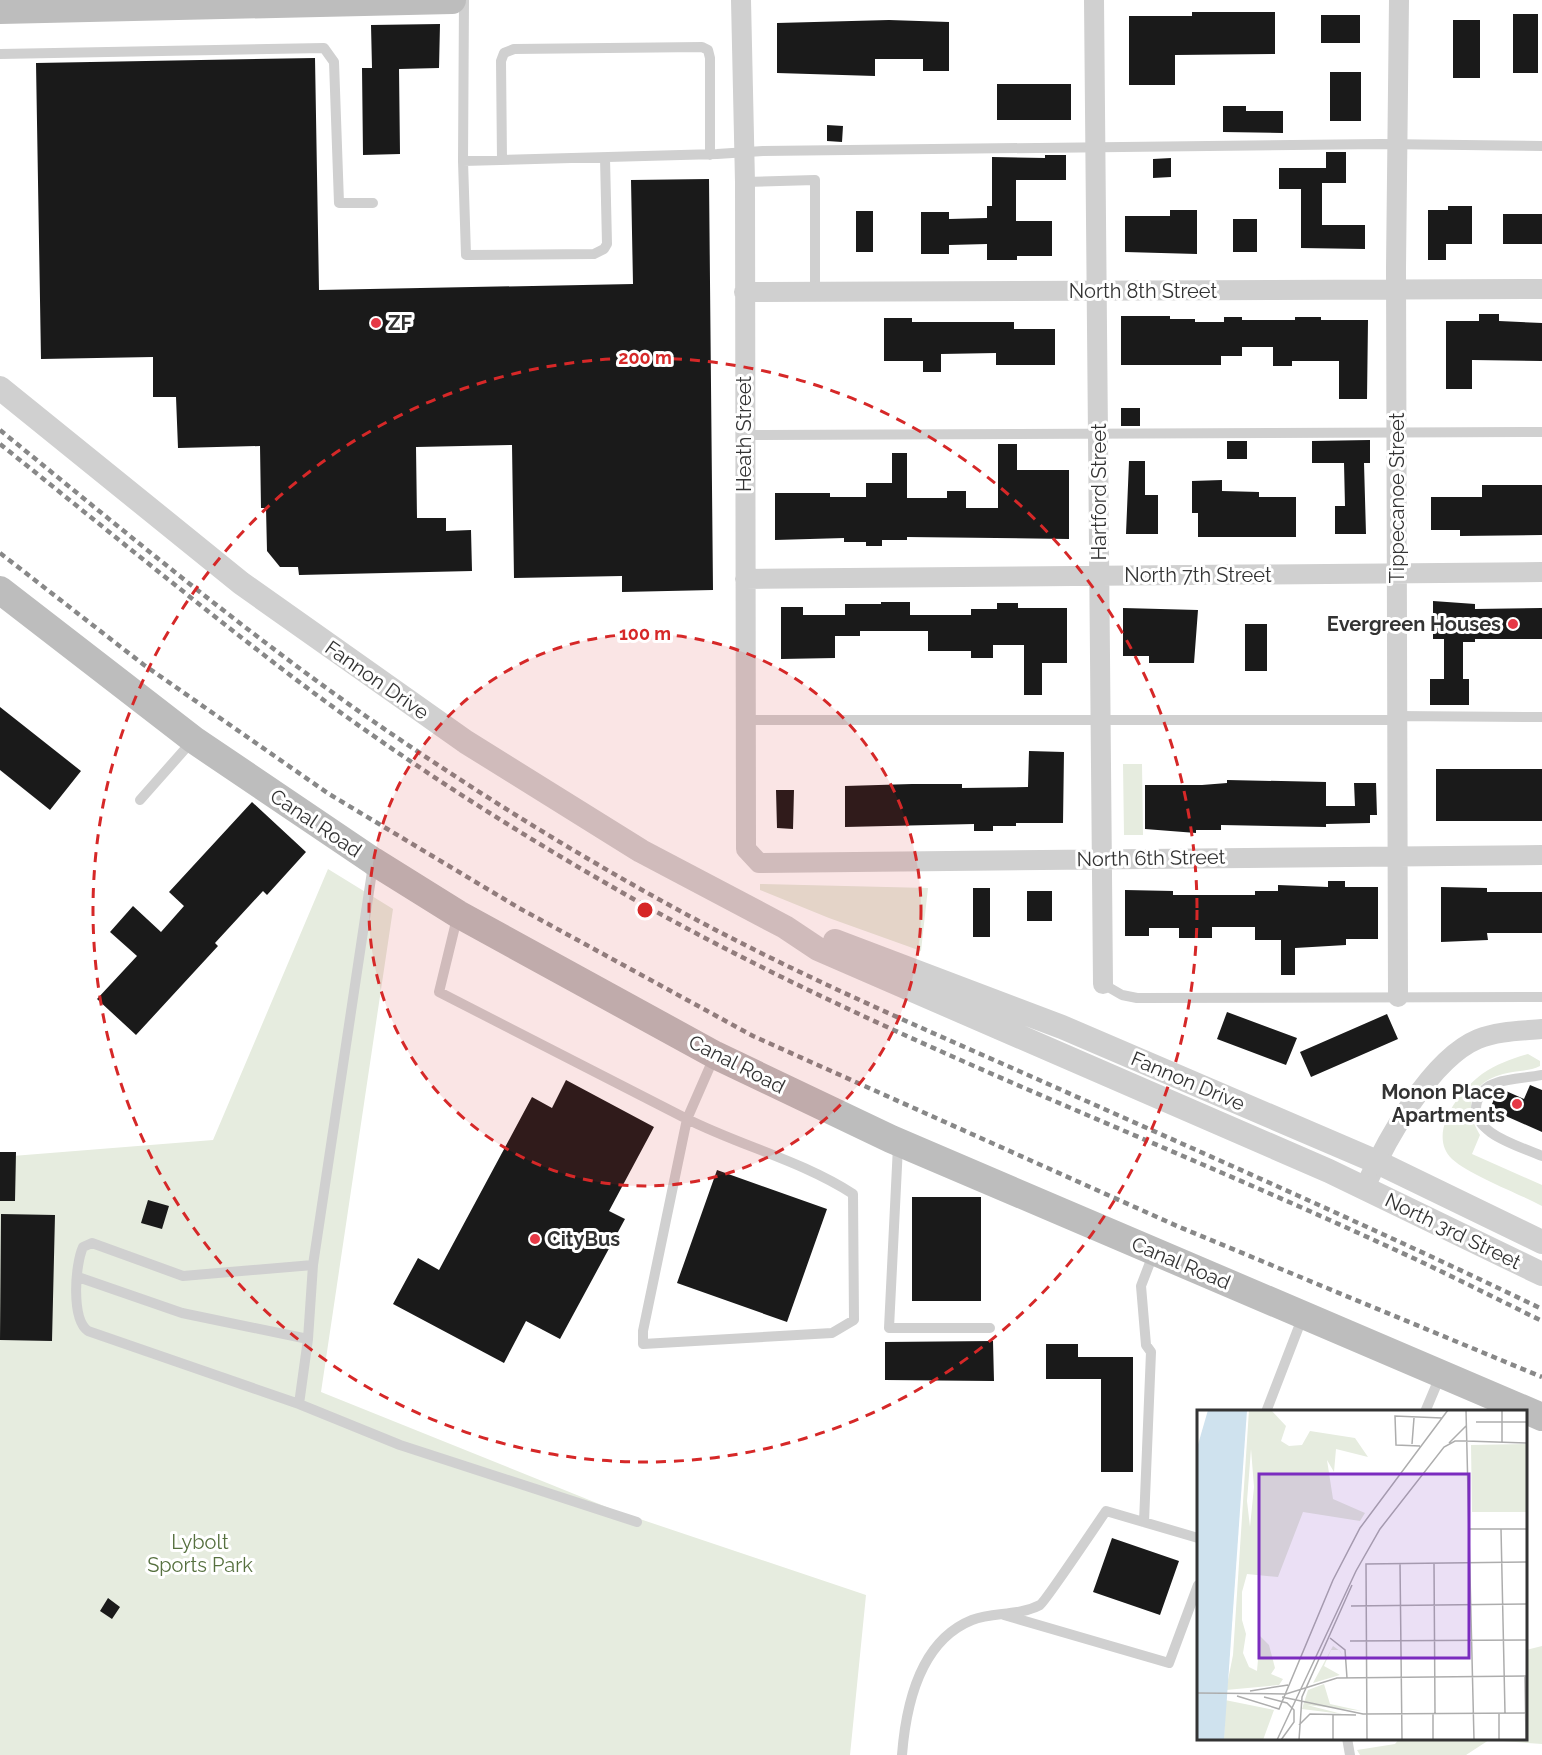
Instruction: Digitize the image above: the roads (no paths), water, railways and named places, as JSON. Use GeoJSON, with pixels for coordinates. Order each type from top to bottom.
{"type":"FeatureCollection","features":[{"type":"Feature","properties":{"kind":"main road"},"geometry":{"type":"LineString","coordinates":[[0,10],[452,0]]}},
{"type":"Feature","properties":{"kind":"main road","name":"Canal Road"},"geometry":{"type":"LineString","coordinates":[[0,590],[194,740],[373,861],[458,914],[715,1055],[898,1142],[1526,1410]]}},
{"type":"Feature","properties":{"kind":"main road","name":"Canal Road"},"geometry":{"type":"LineString","coordinates":[[1527,1411],[1542,1417]]}},
{"type":"Feature","properties":{"kind":"street","name":"Heath Street"},"geometry":{"type":"LineString","coordinates":[[741,0],[745,182],[744,720],[746,849],[759,863]]}},
{"type":"Feature","properties":{"kind":"street","name":"Hartford Street"},"geometry":{"type":"LineString","coordinates":[[1094,0],[1103,984]]}},
{"type":"Feature","properties":{"kind":"street","name":"Tippecanoe Street"},"geometry":{"type":"LineString","coordinates":[[1398,997],[1396,291],[1399,0]]}},
{"type":"Feature","properties":{"kind":"street","name":"North 8th Street"},"geometry":{"type":"LineString","coordinates":[[744,292],[1542,289]]}},
{"type":"Feature","properties":{"kind":"street","name":"Fannon Drive"},"geometry":{"type":"LineString","coordinates":[[0,388],[241,583],[465,742],[641,851],[785,927],[828,954],[1365,1187]]}},
{"type":"Feature","properties":{"kind":"street","name":"North 7th Street"},"geometry":{"type":"LineString","coordinates":[[745,579],[1542,572]]}},
{"type":"Feature","properties":{"kind":"street","name":"North 6th Street"},"geometry":{"type":"LineString","coordinates":[[759,863],[1542,855]]}},
{"type":"Feature","properties":{"kind":"street","name":"Fannon Drive"},"geometry":{"type":"LineString","coordinates":[[785,927],[822,936],[1062,1027],[1377,1162],[1542,1242]]}},
{"type":"Feature","properties":{"kind":"street"},"geometry":{"type":"LineString","coordinates":[[1365,1187],[1377,1162],[1435,1071],[1458,1050],[1479,1039],[1509,1032],[1542,1029]]}},
{"type":"Feature","properties":{"kind":"street","name":"North 3rd Street"},"geometry":{"type":"LineString","coordinates":[[1365,1187],[1542,1274]]}},
{"type":"Feature","properties":{"kind":"lane"},"geometry":{"type":"LineString","coordinates":[[464,0],[465,255],[600,252],[607,243],[605,158]]}},
{"type":"Feature","properties":{"kind":"lane"},"geometry":{"type":"LineString","coordinates":[[502,160],[501,61],[504,53],[514,49],[702,46],[708,50],[710,58],[710,155]]}},
{"type":"Feature","properties":{"kind":"lane"},"geometry":{"type":"LineString","coordinates":[[0,54],[324,48],[334,62],[339,203],[373,203]]}},
{"type":"Feature","properties":{"kind":"lane"},"geometry":{"type":"LineString","coordinates":[[463,161],[710,155],[744,152],[1097,147],[1397,144],[1542,146]]}},
{"type":"Feature","properties":{"kind":"lane"},"geometry":{"type":"LineString","coordinates":[[745,182],[815,180],[815,293]]}},
{"type":"Feature","properties":{"kind":"lane"},"geometry":{"type":"LineString","coordinates":[[744,435],[1542,432]]}},
{"type":"Feature","properties":{"kind":"lane"},"geometry":{"type":"LineString","coordinates":[[744,720],[1542,717]]}},
{"type":"Feature","properties":{"kind":"lane"},"geometry":{"type":"LineString","coordinates":[[140,800],[194,740]]}},
{"type":"Feature","properties":{"kind":"lane"},"geometry":{"type":"LineString","coordinates":[[299,1404],[308,1339],[313,1265],[373,861]]}},
{"type":"Feature","properties":{"kind":"lane"},"geometry":{"type":"LineString","coordinates":[[458,914],[439,992],[687,1119],[828,1177],[853,1194],[854,1320],[832,1333],[643,1344],[643,1331],[687,1119],[715,1055]]}},
{"type":"Feature","properties":{"kind":"lane"},"geometry":{"type":"LineString","coordinates":[[1103,984],[1122,995],[1137,998],[1542,997]]}},
{"type":"Feature","properties":{"kind":"lane"},"geometry":{"type":"LineString","coordinates":[[1542,1075],[1488,1086],[1478,1097],[1475,1108],[1477,1120],[1486,1130],[1542,1156]]}},
{"type":"Feature","properties":{"kind":"lane"},"geometry":{"type":"LineString","coordinates":[[898,1142],[889,1328],[990,1328]]}},
{"type":"Feature","properties":{"kind":"lane"},"geometry":{"type":"LineString","coordinates":[[313,1265],[183,1276],[92,1243],[83,1247],[79,1256],[79,1318],[88,1331],[299,1404],[400,1445],[637,1522]]}},
{"type":"Feature","properties":{"kind":"lane"},"geometry":{"type":"LineString","coordinates":[[1144,1522],[1151,1352],[1146,1346],[1141,1286],[1154,1251]]}},
{"type":"Feature","properties":{"kind":"lane"},"geometry":{"type":"LineString","coordinates":[[78,1277],[182,1313],[308,1339]]}},
{"type":"Feature","properties":{"kind":"lane"},"geometry":{"type":"LineString","coordinates":[[1267,1410],[1303,1315]]}},
{"type":"Feature","properties":{"kind":"lane"},"geometry":{"type":"LineString","coordinates":[[1426,1410],[1441,1374]]}},
{"type":"Feature","properties":{"kind":"lane"},"geometry":{"type":"LineString","coordinates":[[1041,1626],[1041,1605],[1106,1511],[1197,1538]]}},
{"type":"Feature","properties":{"kind":"lane"},"geometry":{"type":"LineString","coordinates":[[1004,1615],[1169,1663],[1197,1588]]}},
{"type":"Feature","properties":{"kind":"lane"},"geometry":{"type":"LineString","coordinates":[[902,1755],[905,1715],[920,1674],[946,1634],[974,1619],[1004,1615],[1041,1605]]}},
{"type":"Feature","properties":{"kind":"lane"},"geometry":{"type":"LineString","coordinates":[[1347,1740],[1350,1755]]}},
{"type":"Feature","properties":{"kind":"railway"},"geometry":{"type":"LineString","coordinates":[[0,430],[181,577],[367,717],[479,792],[632,884],[759,952],[848,995],[1350,1219],[1542,1309]]}},
{"type":"Feature","properties":{"kind":"railway"},"geometry":{"type":"LineString","coordinates":[[0,444],[170,581],[354,722],[480,807],[609,885],[703,937],[896,1031],[1291,1203],[1542,1321]]}},
{"type":"Feature","properties":{"kind":"railway"},"geometry":{"type":"LineString","coordinates":[[0,553],[144,665],[329,794],[519,908],[753,1036],[1177,1226],[1542,1377]]}},
{"type":"Feature","properties":{"kind":"place","name":"ZF"},"geometry":{"type":"Point","coordinates":[376,323]}},
{"type":"Feature","properties":{"kind":"place","name":"Evergreen Houses"},"geometry":{"type":"Point","coordinates":[1513,624]}},
{"type":"Feature","properties":{"kind":"place","name":"Monon Place Apartments"},"geometry":{"type":"Point","coordinates":[1517,1104]}},
{"type":"Feature","properties":{"kind":"place","name":"CityBus"},"geometry":{"type":"Point","coordinates":[535,1239]}},
{"type":"Feature","properties":{"kind":"park label","name":"Lybolt Sports Park"},"geometry":{"type":"Point","coordinates":[200,1554]}}]}
